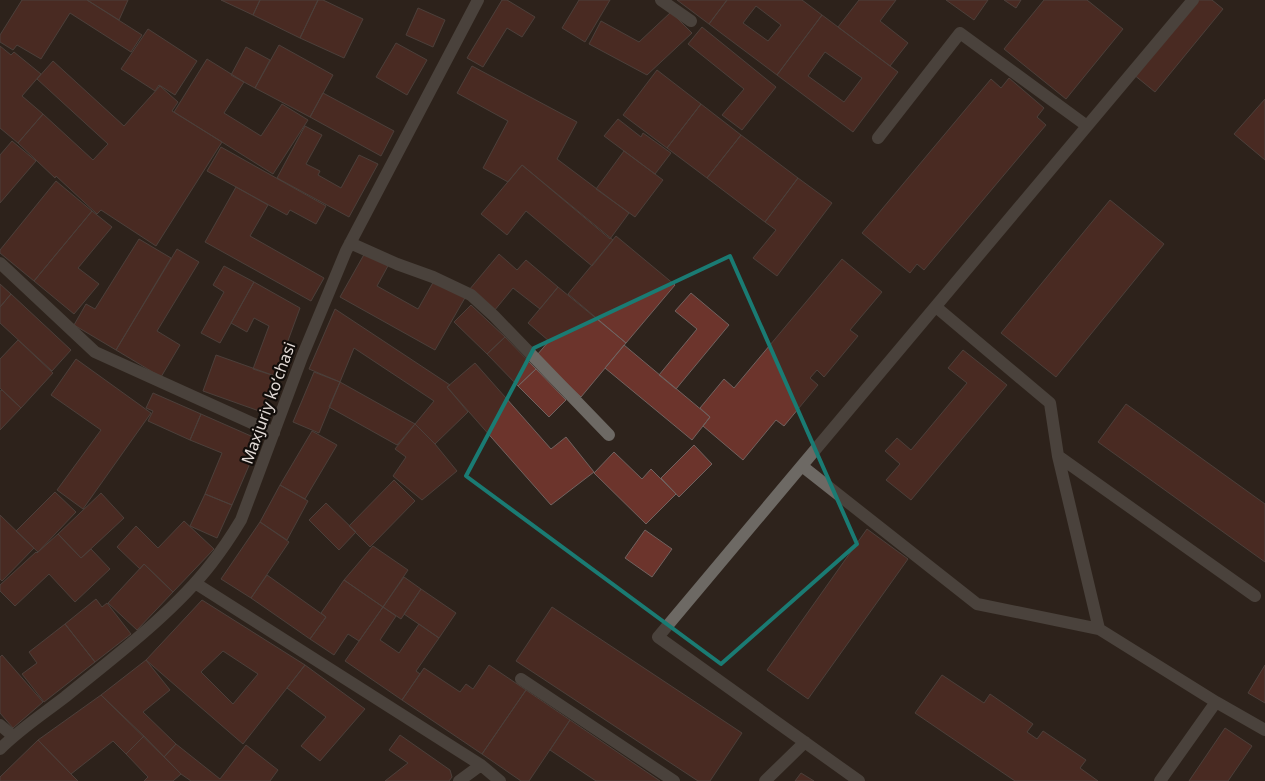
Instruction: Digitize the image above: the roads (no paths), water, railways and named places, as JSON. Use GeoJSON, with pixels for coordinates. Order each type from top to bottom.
{"type":"FeatureCollection","features":[{"type":"Feature","properties":{"kind":"street","name":"Maxjuriy koʻchasi"},"geometry":{"type":"LineString","coordinates":[[0,749],[13,736],[64,698],[147,630],[195,583],[216,557],[241,520],[302,356],[350,242],[478,0]]}},
{"type":"Feature","properties":{"kind":"street"},"geometry":{"type":"LineString","coordinates":[[661,0],[691,21]]}},
{"type":"Feature","properties":{"kind":"street"},"geometry":{"type":"LineString","coordinates":[[860,781],[658,637],[1193,0]]}},
{"type":"Feature","properties":{"kind":"street"},"geometry":{"type":"LineString","coordinates":[[878,138],[960,33],[1087,126]]}},
{"type":"Feature","properties":{"kind":"street"},"geometry":{"type":"LineString","coordinates":[[350,242],[471,295],[494,316],[609,435]]}},
{"type":"Feature","properties":{"kind":"street"},"geometry":{"type":"LineString","coordinates":[[0,263],[95,352],[274,433]]}},
{"type":"Feature","properties":{"kind":"street"},"geometry":{"type":"LineString","coordinates":[[936,307],[1050,403],[1058,456],[1099,630]]}},
{"type":"Feature","properties":{"kind":"street"},"geometry":{"type":"LineString","coordinates":[[1058,456],[1254,596]]}},
{"type":"Feature","properties":{"kind":"street"},"geometry":{"type":"LineString","coordinates":[[802,466],[977,604],[1099,630],[1265,730]]}},
{"type":"Feature","properties":{"kind":"street"},"geometry":{"type":"LineString","coordinates":[[195,583],[481,765],[500,781]]}},
{"type":"Feature","properties":{"kind":"street"},"geometry":{"type":"LineString","coordinates":[[520,679],[674,781]]}},
{"type":"Feature","properties":{"kind":"street"},"geometry":{"type":"LineString","coordinates":[[1160,781],[1216,702]]}},
{"type":"Feature","properties":{"kind":"street"},"geometry":{"type":"LineString","coordinates":[[0,725],[13,736]]}},
{"type":"Feature","properties":{"kind":"street"},"geometry":{"type":"LineString","coordinates":[[765,781],[805,742]]}},
{"type":"Feature","properties":{"kind":"street"},"geometry":{"type":"LineString","coordinates":[[459,781],[481,765]]}}]}
